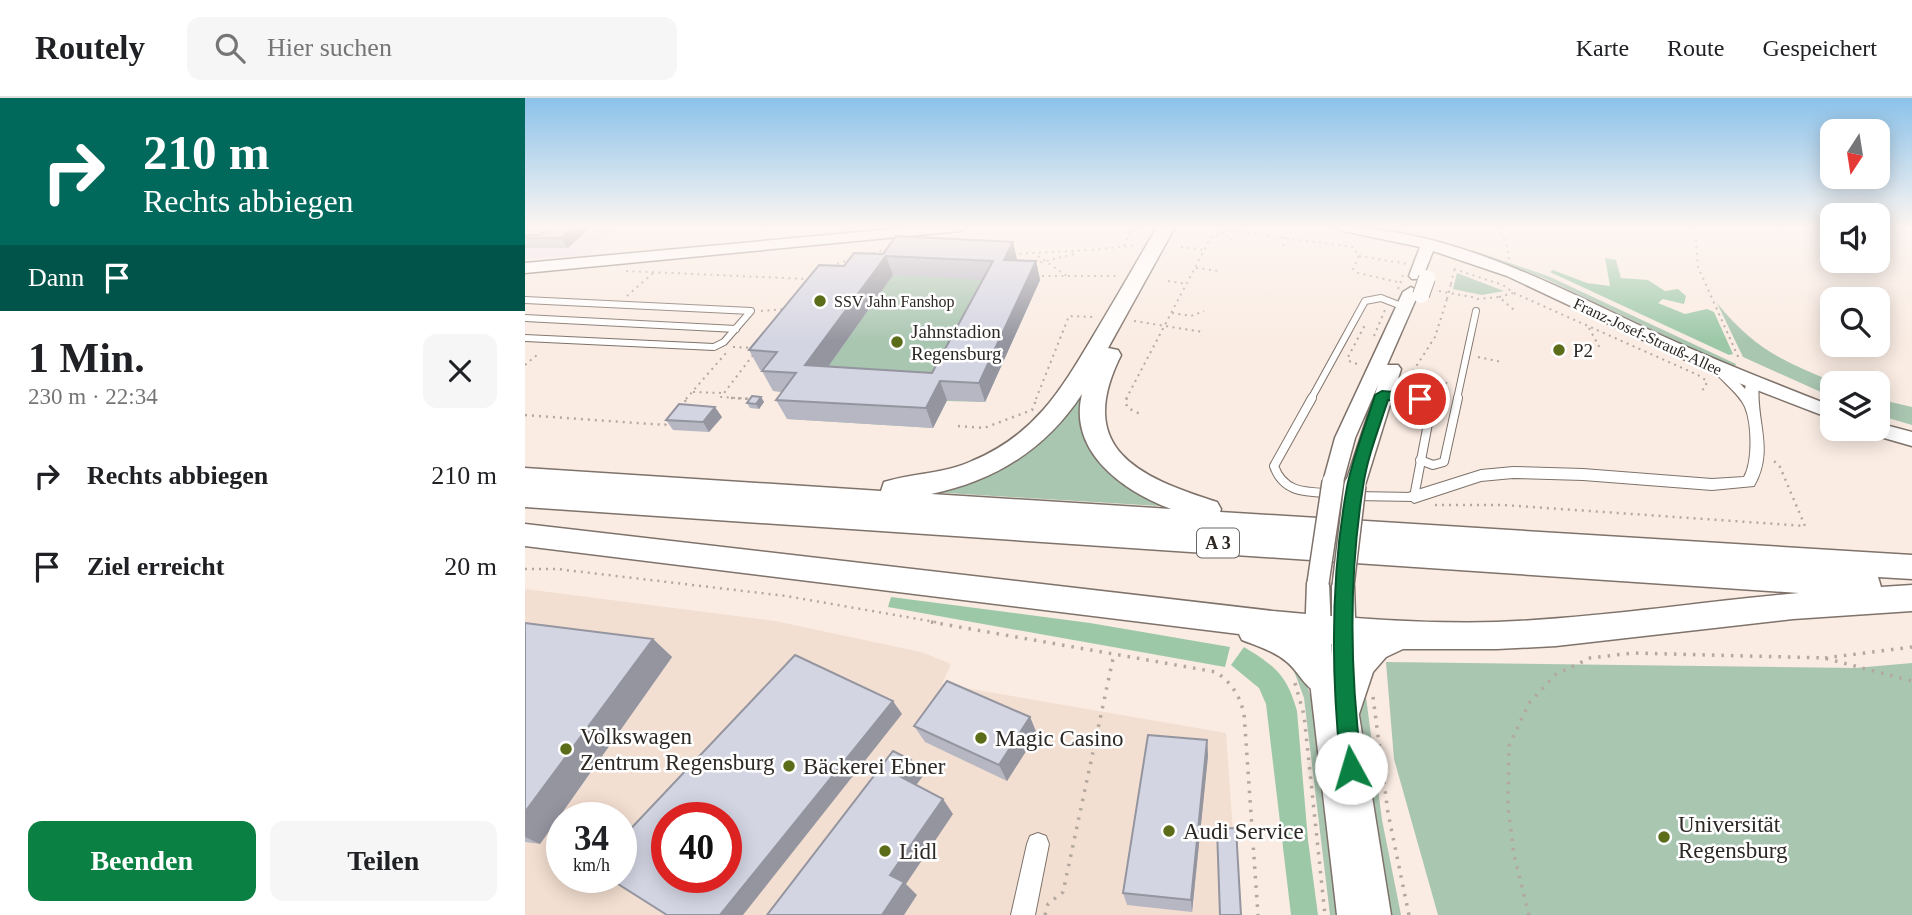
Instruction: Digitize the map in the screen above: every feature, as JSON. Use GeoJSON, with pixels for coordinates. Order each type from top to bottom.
{"type":"FeatureCollection","features":[{"type":"Feature","properties":{"kind":"highway","name":"A 3"},"geometry":{"type":"LineString","coordinates":[[525,478],[871,490],[933,483],[981,468],[1032,437],[1062,406],[1150,265]]}},
{"type":"Feature","properties":{"kind":"highway","name":"A 3"},"geometry":{"type":"LineString","coordinates":[[1155,265],[1096,388],[1092,407],[1094,426],[1107,454],[1127,476],[1162,497],[1204,509],[1428,535]]}},
{"type":"Feature","properties":{"kind":"highway","name":"A 3"},"geometry":{"type":"LineString","coordinates":[[576,480],[1912,567]]}},
{"type":"Feature","properties":{"kind":"highway","name":"A 3"},"geometry":{"type":"LineString","coordinates":[[525,497],[1912,588]]}},
{"type":"Feature","properties":{"kind":"highway"},"geometry":{"type":"LineString","coordinates":[[525,535],[1217,617],[1403,635],[1515,636],[1588,631],[1793,606],[1912,598]]}},
{"type":"Feature","properties":{"kind":"highway"},"geometry":{"type":"LineString","coordinates":[[1217,617],[1294,646],[1304,654],[1307,679]]}},
{"type":"Feature","properties":{"kind":"highway"},"geometry":{"type":"LineString","coordinates":[[1345,709],[1366,652],[1377,644],[1403,635]]}},
{"type":"Feature","properties":{"kind":"street"},"geometry":{"type":"LineString","coordinates":[[525,268],[555,265]]}},
{"type":"Feature","properties":{"kind":"street"},"geometry":{"type":"LineString","coordinates":[[1353,915],[1307,679],[1329,628],[1343,586],[1345,438],[1411,287],[1424,265]]}},
{"type":"Feature","properties":{"kind":"street","name":"Franz-Josef-Strauß-Allee"},"geometry":{"type":"LineString","coordinates":[[1490,265],[1719,369],[1744,383],[1820,409]]}},
{"type":"Feature","properties":{"kind":"street"},"geometry":{"type":"LineString","coordinates":[[1375,915],[1345,709],[1318,583],[1344,483],[1382,395],[1411,287]]}},
{"type":"Feature","properties":{"kind":"street"},"geometry":{"type":"LineString","coordinates":[[1414,497],[1438,493],[1458,483],[1489,474],[1733,485],[1749,482],[1757,472],[1758,447],[1744,383]]}},
{"type":"Feature","properties":{"kind":"street"},"geometry":{"type":"LineString","coordinates":[[1890,433],[1912,439]]}},
{"type":"Feature","properties":{"kind":"street"},"geometry":{"type":"LineString","coordinates":[[1023,915],[1038,844]]}},
{"type":"Feature","properties":{"kind":"lane"},"geometry":{"type":"LineString","coordinates":[[1382,395],[1420,399],[1428,406],[1430,413],[1414,497],[1384,498],[1293,491],[1283,485],[1274,466],[1365,301],[1411,287]]}},
{"type":"Feature","properties":{"kind":"lane"},"geometry":{"type":"LineString","coordinates":[[525,300],[751,311]]}},
{"type":"Feature","properties":{"kind":"lane"},"geometry":{"type":"LineString","coordinates":[[525,338],[714,347],[724,342],[751,311]]}},
{"type":"Feature","properties":{"kind":"lane"},"geometry":{"type":"LineString","coordinates":[[1420,460],[1433,465],[1444,462],[1476,311]]}},
{"type":"Feature","properties":{"kind":"lane"},"geometry":{"type":"LineString","coordinates":[[525,318],[736,329]]}},
{"type":"Feature","properties":{"kind":"path"},"geometry":{"type":"LineString","coordinates":[[827,268],[835,265]]}},
{"type":"Feature","properties":{"kind":"path"},"geometry":{"type":"LineString","coordinates":[[1053,265],[1067,276]]}},
{"type":"Feature","properties":{"kind":"path"},"geometry":{"type":"LineString","coordinates":[[1140,414],[1128,408],[1125,402],[1197,265]]}},
{"type":"Feature","properties":{"kind":"path"},"geometry":{"type":"LineString","coordinates":[[1355,265],[1353,269],[1358,273],[1411,287],[1477,298],[1514,293]]}},
{"type":"Feature","properties":{"kind":"path"},"geometry":{"type":"LineString","coordinates":[[1374,265],[1411,287]]}},
{"type":"Feature","properties":{"kind":"path"},"geometry":{"type":"LineString","coordinates":[[1698,265],[1741,364],[1744,383]]}},
{"type":"Feature","properties":{"kind":"path"},"geometry":{"type":"LineString","coordinates":[[1195,268],[1219,271]]}},
{"type":"Feature","properties":{"kind":"path"},"geometry":{"type":"LineString","coordinates":[[1454,269],[1503,285],[1514,293],[1698,375],[1707,382],[1705,388],[1699,392]]}},
{"type":"Feature","properties":{"kind":"path"},"geometry":{"type":"LineString","coordinates":[[624,271],[817,280]]}},
{"type":"Feature","properties":{"kind":"path"},"geometry":{"type":"LineString","coordinates":[[629,295],[653,272]]}},
{"type":"Feature","properties":{"kind":"path"},"geometry":{"type":"LineString","coordinates":[[1042,276],[1129,276]]}},
{"type":"Feature","properties":{"kind":"path"},"geometry":{"type":"LineString","coordinates":[[1168,281],[1187,284]]}},
{"type":"Feature","properties":{"kind":"path"},"geometry":{"type":"LineString","coordinates":[[1447,299],[1451,284]]}},
{"type":"Feature","properties":{"kind":"path"},"geometry":{"type":"LineString","coordinates":[[1378,304],[1411,287]]}},
{"type":"Feature","properties":{"kind":"path"},"geometry":{"type":"LineString","coordinates":[[1499,297],[1514,310]]}},
{"type":"Feature","properties":{"kind":"path"},"geometry":{"type":"LineString","coordinates":[[751,311],[792,308],[783,318]]}},
{"type":"Feature","properties":{"kind":"path"},"geometry":{"type":"LineString","coordinates":[[1172,313],[1191,316],[1204,311]]}},
{"type":"Feature","properties":{"kind":"path"},"geometry":{"type":"LineString","coordinates":[[958,426],[984,428],[1032,410],[1069,316],[1106,317]]}},
{"type":"Feature","properties":{"kind":"path"},"geometry":{"type":"LineString","coordinates":[[1357,364],[1349,361],[1348,357],[1369,317]]}},
{"type":"Feature","properties":{"kind":"path"},"geometry":{"type":"LineString","coordinates":[[1134,321],[1203,332]]}},
{"type":"Feature","properties":{"kind":"path"},"geometry":{"type":"LineString","coordinates":[[1589,327],[1601,349]]}},
{"type":"Feature","properties":{"kind":"path"},"geometry":{"type":"LineString","coordinates":[[679,408],[731,347],[759,348],[721,397],[755,399]]}},
{"type":"Feature","properties":{"kind":"path"},"geometry":{"type":"LineString","coordinates":[[525,365],[537,355]]}},
{"type":"Feature","properties":{"kind":"path"},"geometry":{"type":"LineString","coordinates":[[1468,355],[1502,362]]}},
{"type":"Feature","properties":{"kind":"path"},"geometry":{"type":"LineString","coordinates":[[1420,377],[1461,387]]}},
{"type":"Feature","properties":{"kind":"path"},"geometry":{"type":"LineString","coordinates":[[693,392],[723,393]]}},
{"type":"Feature","properties":{"kind":"path"},"geometry":{"type":"LineString","coordinates":[[525,415],[665,425],[672,417]]}},
{"type":"Feature","properties":{"kind":"path"},"geometry":{"type":"LineString","coordinates":[[1435,505],[1503,505],[1805,526],[1780,467],[1758,447]]}},
{"type":"Feature","properties":{"kind":"path"},"geometry":{"type":"LineString","coordinates":[[525,569],[557,569],[786,596],[1216,673],[1231,681],[1239,694],[1244,713],[1258,915]]}},
{"type":"Feature","properties":{"kind":"path"},"geometry":{"type":"LineString","coordinates":[[1529,915],[1514,855],[1508,807],[1509,746],[1529,703],[1555,675],[1590,658],[1633,653],[1824,658],[1912,647]]}},
{"type":"Feature","properties":{"kind":"path"},"geometry":{"type":"LineString","coordinates":[[1045,915],[1048,904],[1063,892],[1114,654]]}},
{"type":"Feature","properties":{"kind":"path"},"geometry":{"type":"LineString","coordinates":[[1824,658],[1912,681]]}},
{"type":"Feature","properties":{"kind":"path"},"geometry":{"type":"LineString","coordinates":[[1307,679],[1301,699],[1325,915]]}},
{"type":"Feature","properties":{"kind":"path"},"geometry":{"type":"LineString","coordinates":[[1374,688],[1375,720],[1388,813],[1409,915]]}},
{"type":"Feature","properties":{"kind":"shaded area"},"geometry":{"type":"Polygon","coordinates":[[[525,589],[775,621],[921,652],[951,664],[942,684],[1226,733],[1239,915],[525,915],[525,589]]]}},
{"type":"Feature","properties":{"kind":"green space"},"geometry":{"type":"Polygon","coordinates":[[[1508,265],[1548,276],[1736,364],[1734,369],[1546,279],[1508,265]]]}},
{"type":"Feature","properties":{"kind":"green space"},"geometry":{"type":"Polygon","coordinates":[[[1606,265],[1617,265],[1621,278],[1648,280],[1665,291],[1678,289],[1686,296],[1684,304],[1663,299],[1658,303],[1685,314],[1707,309],[1714,312],[1733,354],[1729,355],[1550,272],[1553,270],[1587,283],[1610,286],[1606,265]]]}},
{"type":"Feature","properties":{"kind":"green space","name":"Jahnstadion Regensburg"},"geometry":{"type":"Polygon","coordinates":[[[862,272],[1040,280],[985,402],[947,401],[933,428],[787,419],[805,393],[773,391],[787,372],[760,370],[828,284],[862,272]]]}},
{"type":"Feature","properties":{"kind":"green space"},"geometry":{"type":"Polygon","coordinates":[[[1457,273],[1504,291],[1482,295],[1453,289],[1457,273]]]}},
{"type":"Feature","properties":{"kind":"green space"},"geometry":{"type":"Polygon","coordinates":[[[1717,303],[1730,319],[1757,343],[1786,361],[1820,376],[1820,392],[1743,357],[1717,303]]]}},
{"type":"Feature","properties":{"kind":"green space"},"geometry":{"type":"Polygon","coordinates":[[[1083,386],[1091,436],[1175,507],[914,491],[963,479],[1083,386]]]}},
{"type":"Feature","properties":{"kind":"green space"},"geometry":{"type":"Polygon","coordinates":[[[1890,402],[1912,407],[1912,425],[1890,419],[1890,402]]]}},
{"type":"Feature","properties":{"kind":"green space"},"geometry":{"type":"Polygon","coordinates":[[[891,597],[1090,623],[1230,647],[1225,667],[888,607],[891,597]]]}},
{"type":"Feature","properties":{"kind":"green space"},"geometry":{"type":"Polygon","coordinates":[[[1244,647],[1272,666],[1284,680],[1297,711],[1308,840],[1318,915],[1291,915],[1266,704],[1259,688],[1231,665],[1244,647]]]}},
{"type":"Feature","properties":{"kind":"green space","name":"Universität Regensburg"},"geometry":{"type":"Polygon","coordinates":[[[1386,662],[1855,668],[1912,663],[1912,915],[1438,915],[1394,759],[1386,662]]]}},
{"type":"Feature","properties":{"kind":"green space"},"geometry":{"type":"Polygon","coordinates":[[[1291,663],[1304,676],[1315,710],[1323,805],[1339,915],[1330,915],[1304,698],[1291,663]]]}},
{"type":"Feature","properties":{"kind":"green space"},"geometry":{"type":"Polygon","coordinates":[[[1365,689],[1382,820],[1401,915],[1391,915],[1364,751],[1359,699],[1365,689]]]}},
{"type":"Feature","properties":{"kind":"building"},"geometry":{"type":"Polygon","coordinates":[[[819,265],[879,265],[805,365],[932,373],[991,265],[1034,265],[979,383],[940,381],[926,408],[776,400],[796,373],[762,371],[777,352],[749,350],[819,265]]]}},
{"type":"Feature","properties":{"kind":"building"},"geometry":{"type":"Polygon","coordinates":[[[752,396],[761,397],[756,404],[747,403],[752,396]]]}},
{"type":"Feature","properties":{"kind":"building"},"geometry":{"type":"Polygon","coordinates":[[[679,404],[715,407],[703,422],[666,420],[679,404]]]}},
{"type":"Feature","properties":{"kind":"building","name":"Volkswagen Zentrum Regensburg"},"geometry":{"type":"Polygon","coordinates":[[[525,623],[653,639],[525,812],[525,623]]]}},
{"type":"Feature","properties":{"kind":"building","name":"Bäckerei Ebner"},"geometry":{"type":"Polygon","coordinates":[[[795,655],[893,701],[742,888],[742,802],[656,802],[795,655]]]}},
{"type":"Feature","properties":{"kind":"building","name":"Magic Casino"},"geometry":{"type":"Polygon","coordinates":[[[947,681],[1030,717],[999,765],[914,726],[947,681]]]}},
{"type":"Feature","properties":{"kind":"building","name":"Audi Service"},"geometry":{"type":"Polygon","coordinates":[[[1148,735],[1207,740],[1191,900],[1123,893],[1148,735]]]}},
{"type":"Feature","properties":{"kind":"building","name":"Lidl"},"geometry":{"type":"Polygon","coordinates":[[[893,751],[911,760],[899,776],[943,799],[890,875],[904,882],[882,915],[767,915],[893,751]]]}},
{"type":"Feature","properties":{"kind":"building","name":"Bäckerei Ebner"},"geometry":{"type":"Polygon","coordinates":[[[651,807],[651,893],[738,893],[720,915],[667,915],[632,893],[637,893],[637,822],[651,807]]]}},
{"type":"Feature","properties":{"kind":"building"},"geometry":{"type":"Polygon","coordinates":[[[1236,828],[1241,915],[1220,915],[1217,829],[1236,828]]]}},
{"type":"Feature","properties":{"kind":"place","name":"SSV Jahn Fanshop"},"geometry":{"type":"Point","coordinates":[820,301]}},
{"type":"Feature","properties":{"kind":"place","name":"Jahnstadion Regensburg"},"geometry":{"type":"Point","coordinates":[897,342]}},
{"type":"Feature","properties":{"kind":"place","name":"P2"},"geometry":{"type":"Point","coordinates":[1559,350]}},
{"type":"Feature","properties":{"kind":"place","name":"Magic Casino"},"geometry":{"type":"Point","coordinates":[981,738]}},
{"type":"Feature","properties":{"kind":"place","name":"Volkswagen Zentrum Regensburg"},"geometry":{"type":"Point","coordinates":[566,749]}},
{"type":"Feature","properties":{"kind":"place","name":"Bäckerei Ebner"},"geometry":{"type":"Point","coordinates":[789,766]}},
{"type":"Feature","properties":{"kind":"place","name":"Audi Service"},"geometry":{"type":"Point","coordinates":[1169,831]}},
{"type":"Feature","properties":{"kind":"place","name":"Universität Regensburg"},"geometry":{"type":"Point","coordinates":[1664,837]}},
{"type":"Feature","properties":{"kind":"place","name":"Lidl"},"geometry":{"type":"Point","coordinates":[885,851]}},
{"type":"Feature","properties":{"kind":"route"},"geometry":{"type":"LineString","coordinates":[[1351,768],[1345,709],[1342,630],[1343,586],[1355,485],[1382,395],[1420,399]]}}]}
